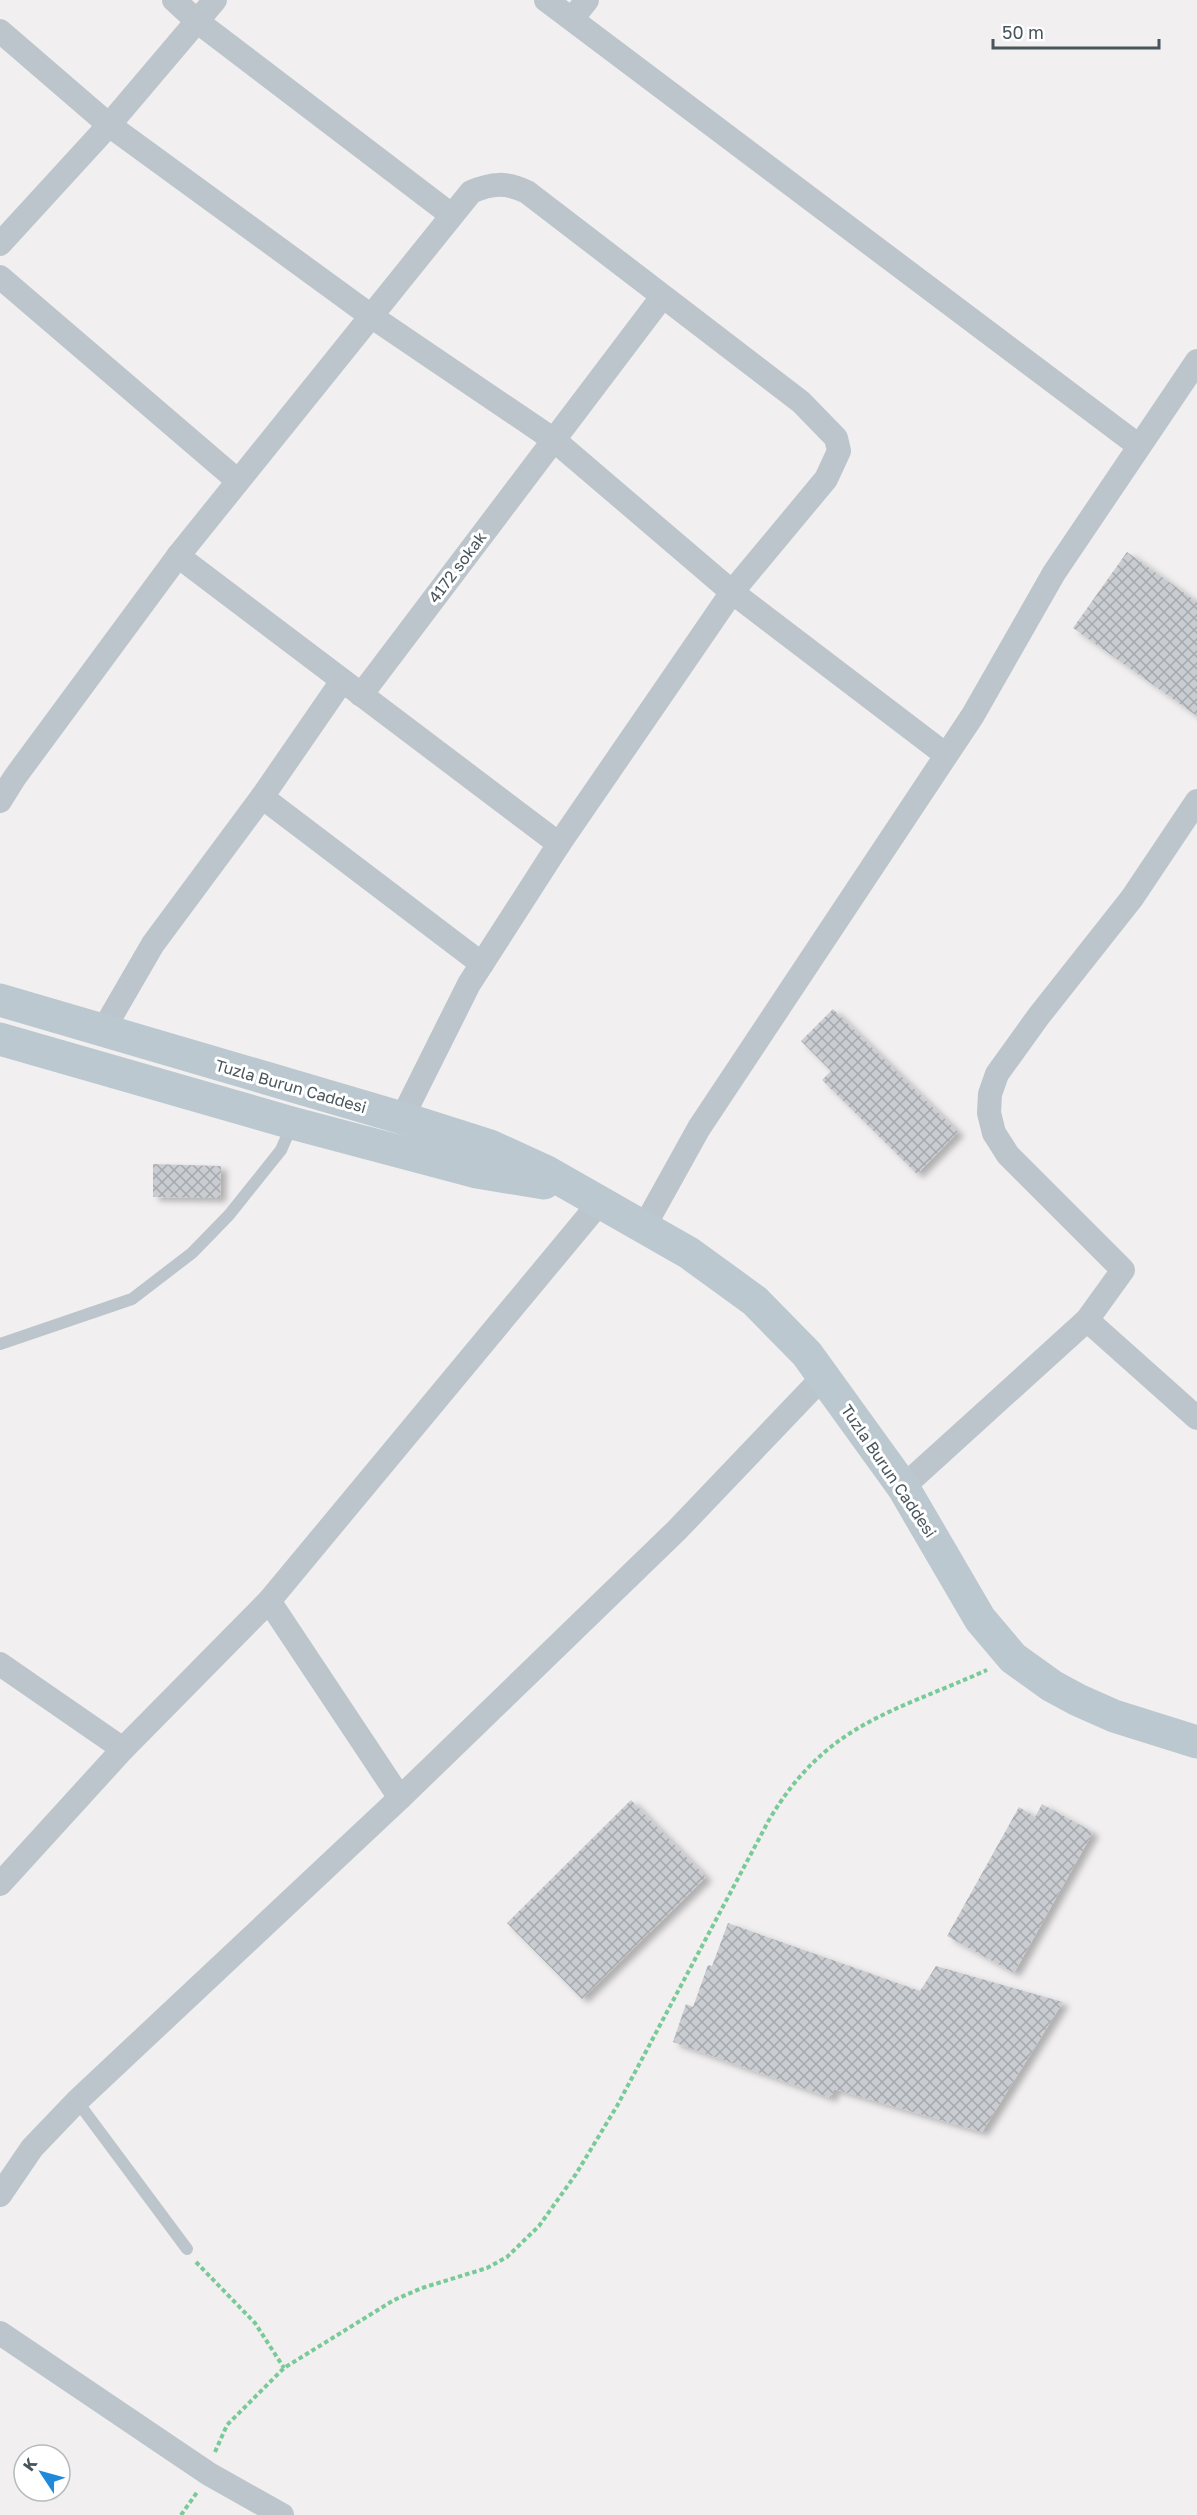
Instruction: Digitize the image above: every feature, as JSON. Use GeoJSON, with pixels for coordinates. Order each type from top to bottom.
{"type":"FeatureCollection","features":[{"type":"Feature","properties":{"kind":"main road","name":"Tuzla Burun Caddesi"},"geometry":{"type":"LineString","coordinates":[[0,1000],[490,1146],[588,1194],[689,1253],[755,1301],[790,1335],[824,1376],[903,1486],[980,1619],[1013,1658],[1052,1686],[1077,1700],[1114,1716],[1197,1742]]}},
{"type":"Feature","properties":{"kind":"main road","name":"Tuzla Burun Caddesi"},"geometry":{"type":"LineString","coordinates":[[0,1039],[292,1124],[477,1172],[588,1194]]}},
{"type":"Feature","properties":{"kind":"street"},"geometry":{"type":"LineString","coordinates":[[174,0],[198,22],[450,214]]}},
{"type":"Feature","properties":{"kind":"street"},"geometry":{"type":"LineString","coordinates":[[0,244],[109,124],[215,0]]}},
{"type":"Feature","properties":{"kind":"street"},"geometry":{"type":"LineString","coordinates":[[546,0],[580,9],[1139,446]]}},
{"type":"Feature","properties":{"kind":"street"},"geometry":{"type":"LineString","coordinates":[[0,31],[109,124],[371,316],[554,440],[732,592],[946,755]]}},
{"type":"Feature","properties":{"kind":"street"},"geometry":{"type":"LineString","coordinates":[[2,793],[178,556],[450,214],[471,192],[485,186],[512,185],[527,192],[801,402],[836,438],[839,451],[822,485],[732,592],[559,844],[469,984],[402,1118]]}},
{"type":"Feature","properties":{"kind":"street"},"geometry":{"type":"LineString","coordinates":[[0,277],[238,481]]}},
{"type":"Feature","properties":{"kind":"street","name":"4172 sokak"},"geometry":{"type":"LineString","coordinates":[[102,1032],[153,944],[262,797],[554,440],[662,297]]}},
{"type":"Feature","properties":{"kind":"street"},"geometry":{"type":"LineString","coordinates":[[644,1227],[699,1128],[946,755],[1053,573],[1197,361]]}},
{"type":"Feature","properties":{"kind":"street"},"geometry":{"type":"LineString","coordinates":[[178,556],[559,844]]}},
{"type":"Feature","properties":{"kind":"street"},"geometry":{"type":"LineString","coordinates":[[262,797],[482,964]]}},
{"type":"Feature","properties":{"kind":"street"},"geometry":{"type":"LineString","coordinates":[[903,1486],[1087,1320],[1123,1270],[1008,1155],[994,1133],[989,1113],[990,1094],[1004,1064],[1132,898],[1197,801]]}},
{"type":"Feature","properties":{"kind":"street"},"geometry":{"type":"LineString","coordinates":[[0,1884],[123,1749],[269,1601],[588,1194]]}},
{"type":"Feature","properties":{"kind":"street"},"geometry":{"type":"LineString","coordinates":[[1087,1320],[1197,1418]]}},
{"type":"Feature","properties":{"kind":"street"},"geometry":{"type":"LineString","coordinates":[[0,2195],[32,2148],[77,2101],[400,1798],[676,1531],[824,1376]]}},
{"type":"Feature","properties":{"kind":"street"},"geometry":{"type":"LineString","coordinates":[[269,1601],[400,1798]]}},
{"type":"Feature","properties":{"kind":"street"},"geometry":{"type":"LineString","coordinates":[[0,1664],[123,1749]]}},
{"type":"Feature","properties":{"kind":"street"},"geometry":{"type":"LineString","coordinates":[[0,2332],[209,2474],[277,2514]]}},
{"type":"Feature","properties":{"kind":"lane"},"geometry":{"type":"LineString","coordinates":[[0,1344],[132,1299],[192,1253],[229,1215],[281,1150],[292,1124]]}},
{"type":"Feature","properties":{"kind":"lane"},"geometry":{"type":"LineString","coordinates":[[77,2101],[187,2249]]}},
{"type":"Feature","properties":{"kind":"path"},"geometry":{"type":"LineString","coordinates":[[181,2515],[209,2474],[218,2443],[227,2425],[284,2368],[394,2300],[422,2288],[487,2268],[522,2244],[576,2174],[617,2106],[769,1820],[785,1793],[804,1769],[828,1747],[860,1725],[1013,1658]]}},
{"type":"Feature","properties":{"kind":"path"},"geometry":{"type":"LineString","coordinates":[[187,2249],[213,2282],[255,2323],[284,2368]]}},
{"type":"Feature","properties":{"kind":"building"},"geometry":{"type":"Polygon","coordinates":[[[1127,552],[1197,602],[1197,716],[1073,628],[1127,552]]]}},
{"type":"Feature","properties":{"kind":"building"},"geometry":{"type":"Polygon","coordinates":[[[833,1009],[958,1132],[917,1174],[822,1080],[831,1071],[801,1041],[833,1009]]]}},
{"type":"Feature","properties":{"kind":"building"},"geometry":{"type":"Polygon","coordinates":[[[153,1164],[221,1166],[220,1198],[153,1197],[153,1164]]]}},
{"type":"Feature","properties":{"kind":"building"},"geometry":{"type":"Polygon","coordinates":[[[631,1800],[706,1877],[582,1999],[507,1923],[631,1800]]]}},
{"type":"Feature","properties":{"kind":"building"},"geometry":{"type":"Polygon","coordinates":[[[1042,1804],[1093,1832],[1014,1973],[947,1936],[1019,1807],[1035,1817],[1042,1804]]]}},
{"type":"Feature","properties":{"kind":"building"},"geometry":{"type":"Polygon","coordinates":[[[728,1923],[920,1991],[936,1966],[1063,2002],[982,2132],[834,2089],[831,2098],[673,2042],[686,2004],[693,2007],[708,1965],[712,1966],[728,1923]]]}}]}
